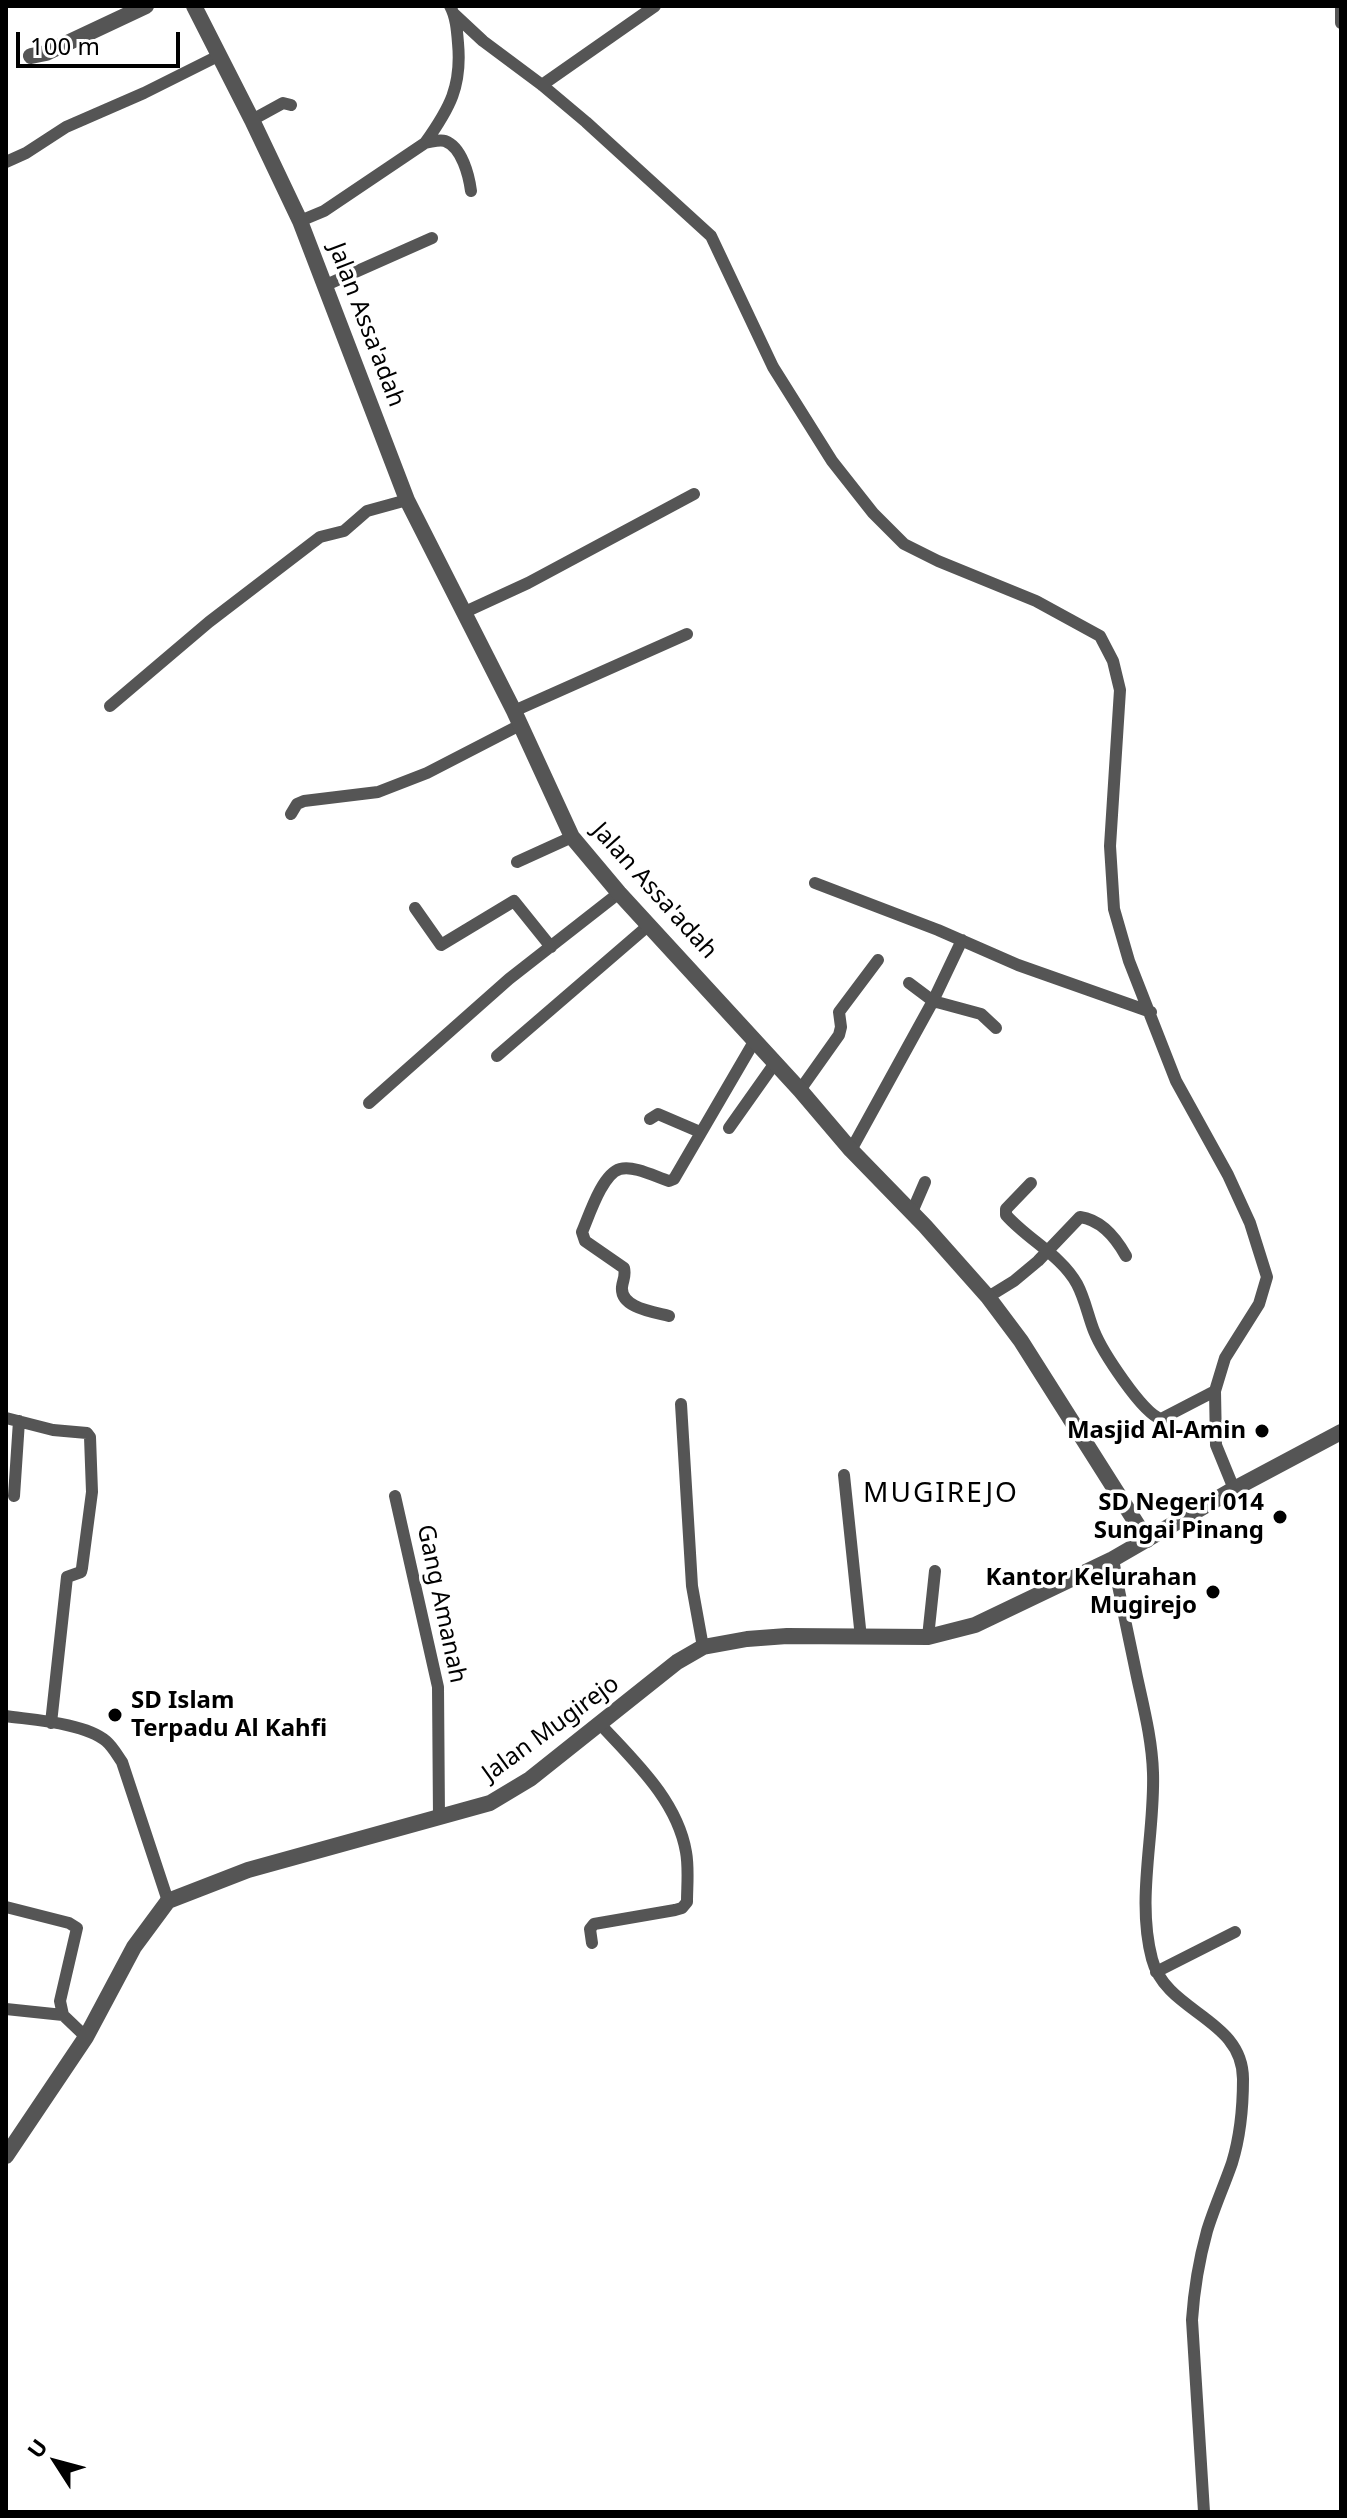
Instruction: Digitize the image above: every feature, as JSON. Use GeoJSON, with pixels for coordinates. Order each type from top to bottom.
{"type":"FeatureCollection","features":[{"type":"Feature","properties":{"kind":"street"},"geometry":{"type":"LineString","coordinates":[[31,56],[46,53],[146,6]]}},
{"type":"Feature","properties":{"kind":"street","name":"Jalan Assa'adah"},"geometry":{"type":"LineString","coordinates":[[194,6],[300,221],[407,500],[517,718],[572,837],[851,1150],[988,1297],[1021,1341],[1147,1540]]}},
{"type":"Feature","properties":{"kind":"street"},"geometry":{"type":"LineString","coordinates":[[542,85],[655,6]]}},
{"type":"Feature","properties":{"kind":"street"},"geometry":{"type":"LineString","coordinates":[[1341,7],[1341,23]]}},
{"type":"Feature","properties":{"kind":"street"},"geometry":{"type":"LineString","coordinates":[[452,10],[483,41],[542,85],[697,220],[711,236],[773,367],[832,461],[873,513],[904,544],[1036,601],[1100,636],[1113,661],[1120,690],[1110,846],[1114,909],[1129,961],[1176,1081],[1228,1175],[1250,1223],[1267,1277],[1259,1304],[1225,1358],[1215,1391],[1216,1445],[1234,1489]]}},
{"type":"Feature","properties":{"kind":"street"},"geometry":{"type":"LineString","coordinates":[[300,221],[324,211],[425,143],[441,120],[458,85],[459,59],[452,10]]}},
{"type":"Feature","properties":{"kind":"street"},"geometry":{"type":"LineString","coordinates":[[6,162],[66,127],[218,56]]}},
{"type":"Feature","properties":{"kind":"street"},"geometry":{"type":"LineString","coordinates":[[252,120],[283,103],[291,105]]}},
{"type":"Feature","properties":{"kind":"street"},"geometry":{"type":"LineString","coordinates":[[425,143],[441,140],[451,145],[469,175],[471,191]]}},
{"type":"Feature","properties":{"kind":"street"},"geometry":{"type":"LineString","coordinates":[[326,285],[432,238]]}},
{"type":"Feature","properties":{"kind":"street"},"geometry":{"type":"LineString","coordinates":[[465,612],[528,583],[694,494]]}},
{"type":"Feature","properties":{"kind":"street"},"geometry":{"type":"LineString","coordinates":[[110,706],[209,622],[320,537],[344,531],[367,511],[407,500]]}},
{"type":"Feature","properties":{"kind":"street"},"geometry":{"type":"LineString","coordinates":[[291,814],[297,804],[304,801],[378,792],[427,773],[517,718],[687,634]]}},
{"type":"Feature","properties":{"kind":"street"},"geometry":{"type":"LineString","coordinates":[[517,862],[572,837]]}},
{"type":"Feature","properties":{"kind":"street"},"geometry":{"type":"LineString","coordinates":[[815,883],[1018,965],[1151,1012]]}},
{"type":"Feature","properties":{"kind":"street"},"geometry":{"type":"LineString","coordinates":[[369,1103],[509,979],[619,893]]}},
{"type":"Feature","properties":{"kind":"street"},"geometry":{"type":"LineString","coordinates":[[415,908],[441,945],[514,901],[551,947]]}},
{"type":"Feature","properties":{"kind":"street"},"geometry":{"type":"LineString","coordinates":[[497,1056],[649,925]]}},
{"type":"Feature","properties":{"kind":"street"},"geometry":{"type":"LineString","coordinates":[[851,1150],[933,1001],[962,940]]}},
{"type":"Feature","properties":{"kind":"street"},"geometry":{"type":"LineString","coordinates":[[800,1090],[839,1035],[839,1012],[878,960]]}},
{"type":"Feature","properties":{"kind":"street"},"geometry":{"type":"LineString","coordinates":[[909,983],[933,1001],[981,1014],[996,1028]]}},
{"type":"Feature","properties":{"kind":"street"},"geometry":{"type":"LineString","coordinates":[[669,1316],[633,1305],[624,1298],[621,1290],[626,1273],[624,1268],[585,1241],[582,1232],[595,1200],[615,1172],[631,1169],[669,1181],[680,1169],[755,1040]]}},
{"type":"Feature","properties":{"kind":"street"},"geometry":{"type":"LineString","coordinates":[[729,1128],[775,1063]]}},
{"type":"Feature","properties":{"kind":"street"},"geometry":{"type":"LineString","coordinates":[[650,1119],[658,1114],[700,1132]]}},
{"type":"Feature","properties":{"kind":"street"},"geometry":{"type":"LineString","coordinates":[[912,1212],[925,1182]]}},
{"type":"Feature","properties":{"kind":"street"},"geometry":{"type":"LineString","coordinates":[[1031,1183],[1006,1209],[1006,1215],[1062,1264],[1077,1284],[1104,1352],[1155,1417],[1161,1419],[1215,1391]]}},
{"type":"Feature","properties":{"kind":"street"},"geometry":{"type":"LineString","coordinates":[[988,1297],[1014,1281],[1080,1217],[1104,1227],[1117,1240],[1126,1256]]}},
{"type":"Feature","properties":{"kind":"street"},"geometry":{"type":"LineString","coordinates":[[681,1404],[692,1586],[703,1647]]}},
{"type":"Feature","properties":{"kind":"street"},"geometry":{"type":"LineString","coordinates":[[14,1496],[12,1420],[53,1430],[87,1433],[90,1437],[92,1492],[82,1571],[67,1577],[51,1723]]}},
{"type":"Feature","properties":{"kind":"street","name":"Jalan Mugirejo"},"geometry":{"type":"LineString","coordinates":[[168,1901],[248,1870],[490,1803],[506,1795],[677,1662],[703,1647],[787,1636],[928,1637],[975,1625],[1113,1559],[1234,1489],[1339,1440]]}},
{"type":"Feature","properties":{"kind":"street"},"geometry":{"type":"LineString","coordinates":[[844,1475],[861,1638]]}},
{"type":"Feature","properties":{"kind":"street","name":"Gang Amanah"},"geometry":{"type":"LineString","coordinates":[[395,1496],[438,1687],[439,1818]]}},
{"type":"Feature","properties":{"kind":"street"},"geometry":{"type":"LineString","coordinates":[[1113,1559],[1150,1738],[1153,1786],[1146,1926],[1156,1972],[1169,1991],[1224,2032],[1236,2050],[1243,2076],[1238,2140],[1197,2267],[1193,2302],[1204,2512]]}},
{"type":"Feature","properties":{"kind":"street"},"geometry":{"type":"LineString","coordinates":[[928,1637],[935,1571]]}},
{"type":"Feature","properties":{"kind":"street"},"geometry":{"type":"LineString","coordinates":[[6,1716],[94,1733],[113,1748],[122,1762],[168,1901],[134,1947],[86,2037],[6,2156]]}},
{"type":"Feature","properties":{"kind":"street"},"geometry":{"type":"LineString","coordinates":[[592,1943],[590,1929],[594,1924],[675,1910],[687,1902],[686,1854],[672,1811],[653,1784],[600,1724]]}},
{"type":"Feature","properties":{"kind":"street"},"geometry":{"type":"LineString","coordinates":[[6,1907],[69,1923],[77,1928],[60,2001],[63,2015],[86,2037]]}},
{"type":"Feature","properties":{"kind":"street"},"geometry":{"type":"LineString","coordinates":[[1156,1972],[1235,1932]]}},
{"type":"Feature","properties":{"kind":"street"},"geometry":{"type":"LineString","coordinates":[[6,2009],[63,2015]]}},
{"type":"Feature","properties":{"kind":"place","name":"Masjid Al-Amin"},"geometry":{"type":"Point","coordinates":[1262,1431]}},
{"type":"Feature","properties":{"kind":"place","name":"SD Negeri 014 Sungai Pinang"},"geometry":{"type":"Point","coordinates":[1280,1517]}},
{"type":"Feature","properties":{"kind":"place","name":"Kantor Kelurahan Mugirejo"},"geometry":{"type":"Point","coordinates":[1213,1592]}},
{"type":"Feature","properties":{"kind":"place","name":"SD Islam Terpadu Al Kahfi"},"geometry":{"type":"Point","coordinates":[115,1715]}},
{"type":"Feature","properties":{"kind":"district","name":"MUGIREJO"},"geometry":{"type":"Point","coordinates":[941,1494]}}]}
